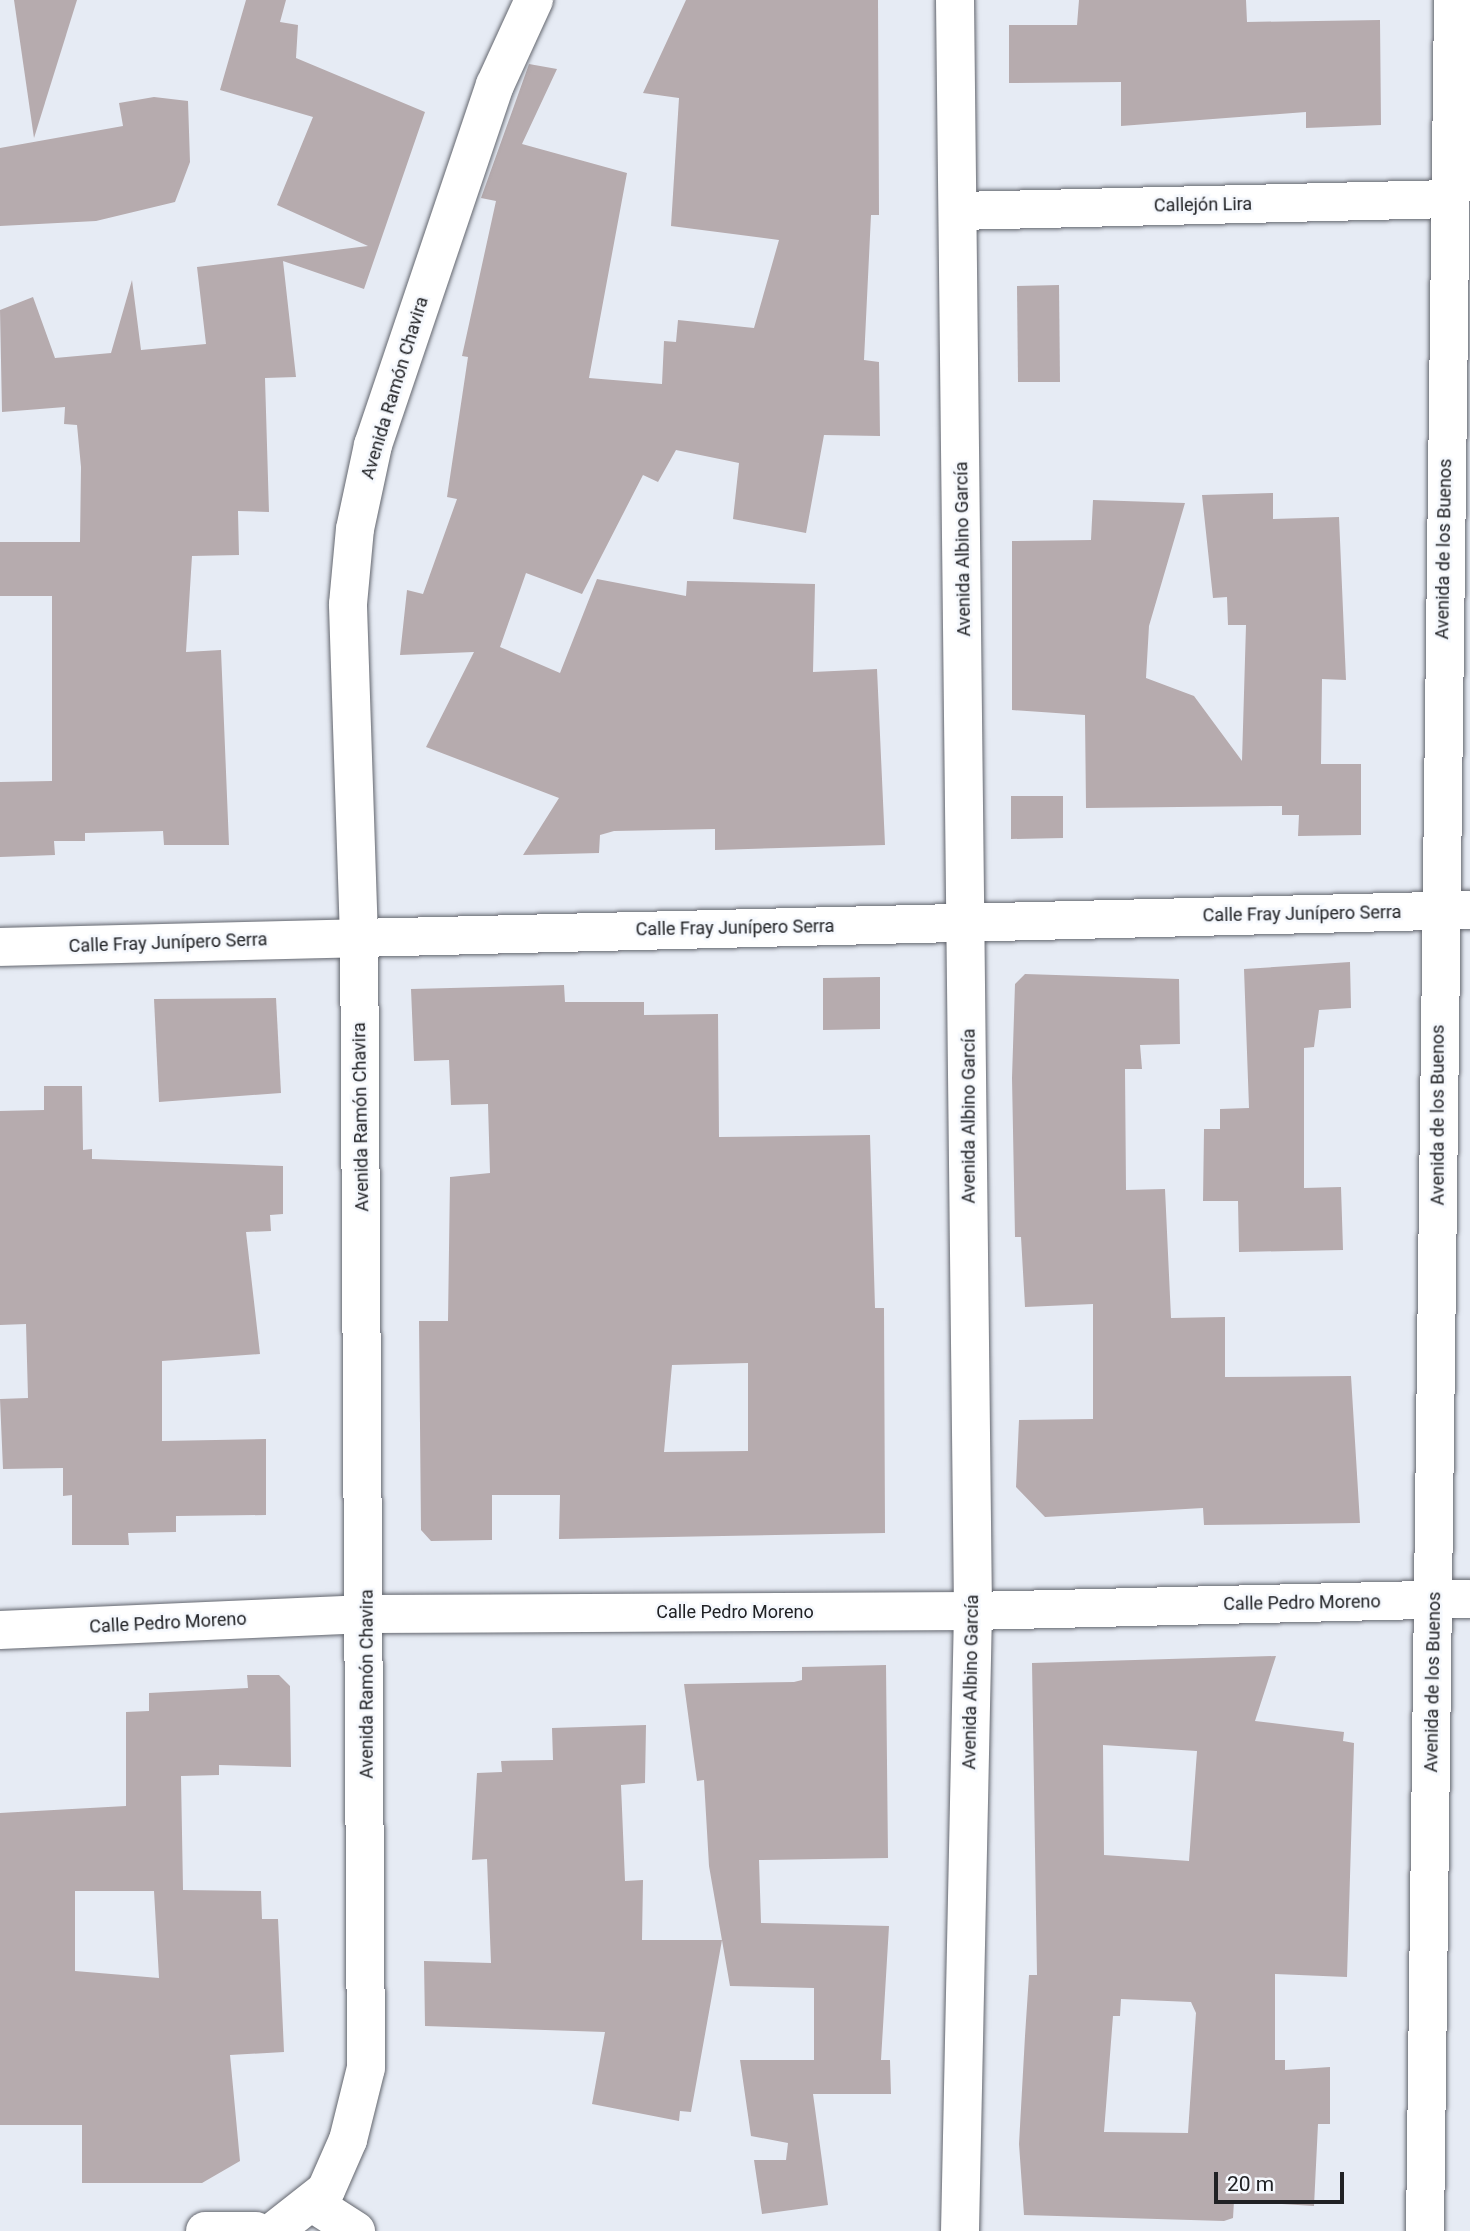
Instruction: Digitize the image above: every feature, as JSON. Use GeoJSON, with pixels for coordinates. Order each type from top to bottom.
{"type":"FeatureCollection","features":[{"type":"Feature","properties":{"kind":"street","name":"Avenida Ramón Chavira"},"geometry":{"type":"LineString","coordinates":[[274,2231],[314,2204],[345,2150],[366,2068],[367,1614],[359,938],[348,604],[355,529],[382,419],[495,85],[534,0]]}},
{"type":"Feature","properties":{"kind":"street","name":"Avenida Albino García"},"geometry":{"type":"LineString","coordinates":[[955,0],[973,1611],[960,2231]]}},
{"type":"Feature","properties":{"kind":"street","name":"Avenida de los Buenos"},"geometry":{"type":"LineString","coordinates":[[1425,2231],[1452,1599],[1459,246],[1447,199],[1453,0]]}},
{"type":"Feature","properties":{"kind":"street","name":"Callejón Lira"},"geometry":{"type":"LineString","coordinates":[[959,211],[1447,199]]}},
{"type":"Feature","properties":{"kind":"street","name":"Calle Fray Junípero Serra"},"geometry":{"type":"LineString","coordinates":[[0,947],[1455,910]]}},
{"type":"Feature","properties":{"kind":"street","name":"Calle Pedro Moreno"},"geometry":{"type":"LineString","coordinates":[[0,1630],[367,1614],[973,1611],[1452,1599]]}},
{"type":"Feature","properties":{"kind":"street"},"geometry":{"type":"LineString","coordinates":[[314,2204],[356,2231]]}},
{"type":"Feature","properties":{"kind":"street"},"geometry":{"type":"LineString","coordinates":[[205,2231],[256,2231]]}},
{"type":"Feature","properties":{"kind":"building"},"geometry":{"type":"Polygon","coordinates":[[[14,0],[77,0],[34,138],[14,0]]]}},
{"type":"Feature","properties":{"kind":"building"},"geometry":{"type":"Polygon","coordinates":[[[246,0],[286,0],[280,22],[298,25],[296,58],[425,112],[364,289],[283,261],[296,377],[265,378],[269,512],[238,511],[239,555],[192,556],[186,652],[221,650],[229,845],[164,845],[163,831],[85,833],[85,841],[54,841],[55,855],[0,857],[0,782],[52,781],[52,596],[0,596],[0,542],[80,542],[81,467],[77,425],[64,424],[65,407],[2,412],[0,310],[33,297],[55,358],[111,353],[132,280],[141,350],[206,344],[197,267],[368,246],[277,205],[313,117],[220,90],[246,0]]]}},
{"type":"Feature","properties":{"kind":"building"},"geometry":{"type":"Polygon","coordinates":[[[686,0],[878,0],[879,215],[871,215],[864,360],[879,362],[880,436],[824,435],[806,533],[733,519],[739,463],[676,450],[658,482],[643,475],[582,594],[526,573],[500,647],[560,673],[597,579],[686,596],[687,581],[815,584],[813,672],[877,669],[885,845],[715,850],[715,829],[614,831],[600,835],[599,853],[523,855],[559,798],[426,747],[474,652],[400,655],[407,590],[423,594],[457,499],[447,497],[468,357],[462,356],[496,201],[481,198],[529,64],[557,69],[522,144],[627,173],[589,378],[662,384],[664,341],[676,342],[678,320],[754,328],[779,240],[671,226],[679,98],[643,93],[686,0]]]}},
{"type":"Feature","properties":{"kind":"building"},"geometry":{"type":"Polygon","coordinates":[[[1079,0],[1246,0],[1247,22],[1380,20],[1381,125],[1306,128],[1306,112],[1121,126],[1121,82],[1009,83],[1009,25],[1077,25],[1079,0]]]}},
{"type":"Feature","properties":{"kind":"building"},"geometry":{"type":"Polygon","coordinates":[[[154,97],[188,101],[190,162],[175,202],[96,221],[0,226],[0,148],[123,126],[119,103],[154,97]]]}},
{"type":"Feature","properties":{"kind":"building"},"geometry":{"type":"Polygon","coordinates":[[[1059,285],[1060,382],[1018,382],[1017,286],[1059,285]]]}},
{"type":"Feature","properties":{"kind":"building"},"geometry":{"type":"Polygon","coordinates":[[[1273,493],[1273,519],[1339,517],[1346,680],[1322,679],[1321,764],[1361,764],[1361,835],[1298,836],[1299,815],[1282,815],[1282,806],[1086,808],[1085,715],[1012,710],[1012,541],[1091,540],[1093,500],[1185,503],[1149,626],[1146,678],[1194,696],[1242,761],[1246,625],[1228,625],[1227,597],[1213,598],[1202,495],[1273,493]]]}},
{"type":"Feature","properties":{"kind":"building"},"geometry":{"type":"Polygon","coordinates":[[[1011,796],[1063,796],[1063,838],[1011,839],[1011,796]]]}},
{"type":"Feature","properties":{"kind":"building"},"geometry":{"type":"Polygon","coordinates":[[[1350,962],[1351,1008],[1319,1010],[1314,1047],[1304,1048],[1304,1188],[1341,1187],[1343,1250],[1239,1252],[1238,1201],[1203,1201],[1204,1129],[1220,1129],[1220,1109],[1249,1108],[1244,969],[1350,962]]]}},
{"type":"Feature","properties":{"kind":"building"},"geometry":{"type":"Polygon","coordinates":[[[1025,974],[1179,979],[1180,1044],[1140,1045],[1142,1069],[1125,1069],[1126,1190],[1165,1189],[1171,1318],[1225,1317],[1225,1377],[1351,1376],[1360,1523],[1204,1525],[1203,1508],[1045,1517],[1016,1487],[1019,1420],[1093,1419],[1093,1304],[1025,1307],[1021,1237],[1015,1237],[1012,1078],[1015,984],[1025,974]]]}},
{"type":"Feature","properties":{"kind":"building"},"geometry":{"type":"Polygon","coordinates":[[[880,977],[880,1029],[823,1030],[823,978],[880,977]]]}},
{"type":"Feature","properties":{"kind":"building"},"geometry":{"type":"Polygon","coordinates":[[[564,985],[565,1002],[644,1002],[644,1015],[718,1014],[719,1137],[870,1135],[875,1308],[884,1308],[885,1533],[559,1539],[560,1495],[492,1495],[492,1540],[431,1541],[421,1530],[419,1321],[448,1321],[450,1177],[490,1173],[488,1104],[451,1105],[449,1060],[414,1061],[411,989],[564,985]],[[748,1363],[672,1365],[664,1452],[748,1451],[748,1363]]]}},
{"type":"Feature","properties":{"kind":"building"},"geometry":{"type":"Polygon","coordinates":[[[276,998],[281,1093],[159,1102],[154,999],[276,998]]]}},
{"type":"Feature","properties":{"kind":"building"},"geometry":{"type":"Polygon","coordinates":[[[44,1086],[82,1086],[83,1150],[92,1149],[92,1159],[283,1166],[283,1214],[270,1215],[271,1231],[246,1232],[260,1354],[162,1361],[162,1441],[266,1439],[266,1515],[176,1516],[176,1532],[128,1533],[129,1545],[72,1545],[72,1495],[63,1496],[63,1468],[3,1469],[0,1399],[28,1398],[26,1324],[0,1325],[0,1111],[44,1110],[44,1086]]]}},
{"type":"Feature","properties":{"kind":"building"},"geometry":{"type":"Polygon","coordinates":[[[1276,1656],[1255,1721],[1344,1732],[1343,1741],[1354,1743],[1347,1977],[1275,1974],[1275,2060],[1285,2060],[1285,2070],[1330,2067],[1330,2124],[1318,2124],[1314,2206],[1234,2201],[1233,2218],[1224,2221],[1024,2215],[1019,2144],[1029,1975],[1037,1975],[1032,1663],[1276,1656]],[[1103,1745],[1104,1855],[1189,1861],[1197,1751],[1103,1745]],[[1121,1999],[1120,2016],[1113,2016],[1104,2132],[1188,2133],[1196,2013],[1191,2002],[1121,1999]]]}},
{"type":"Feature","properties":{"kind":"building"},"geometry":{"type":"Polygon","coordinates":[[[886,1665],[888,1858],[759,1860],[761,1923],[889,1926],[881,2060],[890,2060],[891,2094],[813,2094],[828,2205],[762,2214],[754,2160],[786,2160],[788,2143],[751,2136],[740,2060],[814,2060],[814,1988],[730,1986],[709,1866],[704,1780],[697,1781],[684,1684],[794,1682],[802,1680],[802,1667],[886,1665]]]}},
{"type":"Feature","properties":{"kind":"building"},"geometry":{"type":"Polygon","coordinates":[[[247,1675],[279,1675],[290,1686],[291,1767],[219,1765],[219,1775],[181,1776],[183,1890],[261,1891],[262,1919],[278,1919],[284,2052],[230,2055],[240,2161],[202,2183],[82,2183],[82,2125],[0,2125],[0,1813],[126,1806],[126,1712],[149,1711],[149,1693],[248,1688],[247,1675]],[[75,1891],[75,1971],[159,1978],[154,1891],[75,1891]]]}},
{"type":"Feature","properties":{"kind":"building"},"geometry":{"type":"Polygon","coordinates":[[[646,1725],[645,1783],[621,1785],[625,1881],[643,1880],[642,1940],[722,1940],[691,2112],[680,2111],[679,2121],[592,2104],[605,2032],[425,2026],[424,1961],[491,1963],[487,1859],[472,1860],[477,1773],[502,1772],[501,1761],[553,1760],[552,1728],[646,1725]]]}}]}
